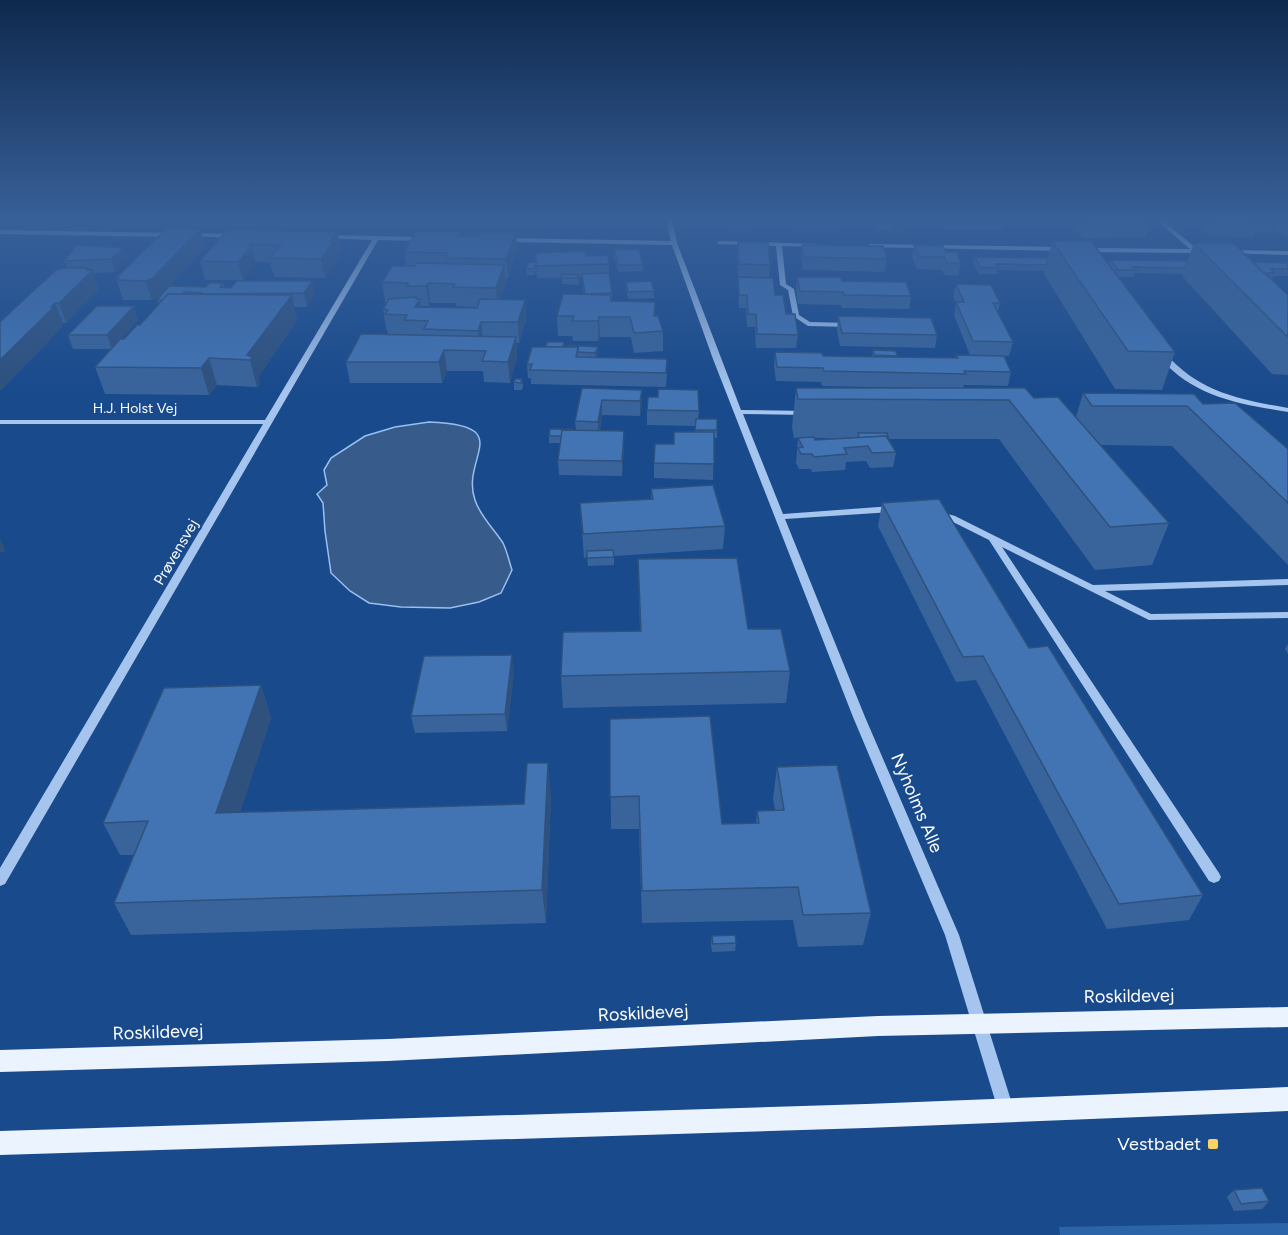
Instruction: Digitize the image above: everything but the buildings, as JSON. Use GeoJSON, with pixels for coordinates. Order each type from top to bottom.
{"type":"FeatureCollection","features":[{"type":"Feature","properties":{"kind":"main road","name":"Roskildevej"},"geometry":{"type":"LineString","coordinates":[[0,1061],[388,1050],[878,1026],[1288,1017]]}},
{"type":"Feature","properties":{"kind":"main road"},"geometry":{"type":"LineString","coordinates":[[0,1143],[1288,1099]]}},
{"type":"Feature","properties":{"kind":"street","name":"Prøvensvej"},"geometry":{"type":"LineString","coordinates":[[0,880],[354,277]]}},
{"type":"Feature","properties":{"kind":"street","name":"Nyholms Alle"},"geometry":{"type":"LineString","coordinates":[[687,277],[859,717],[949,927],[1006,1110]]}},
{"type":"Feature","properties":{"kind":"street"},"geometry":{"type":"LineString","coordinates":[[782,277],[783,285],[791,289],[796,316],[808,324],[864,325]]}},
{"type":"Feature","properties":{"kind":"street"},"geometry":{"type":"LineString","coordinates":[[1159,350],[1172,369],[1192,382],[1218,394],[1262,406],[1288,410]]}},
{"type":"Feature","properties":{"kind":"street"},"geometry":{"type":"LineString","coordinates":[[738,412],[822,413]]}},
{"type":"Feature","properties":{"kind":"street","name":"H.J. Holst Vej"},"geometry":{"type":"LineString","coordinates":[[0,422],[269,422]]}},
{"type":"Feature","properties":{"kind":"street"},"geometry":{"type":"LineString","coordinates":[[781,516],[907,509]]}},
{"type":"Feature","properties":{"kind":"street"},"geometry":{"type":"LineString","coordinates":[[925,510],[952,518],[1149,617],[1288,615]]}},
{"type":"Feature","properties":{"kind":"street"},"geometry":{"type":"LineString","coordinates":[[992,539],[1214,877]]}},
{"type":"Feature","properties":{"kind":"street"},"geometry":{"type":"LineString","coordinates":[[1088,588],[1288,582]]}},
{"type":"Feature","properties":{"kind":"shaded area"},"geometry":{"type":"Polygon","coordinates":[[[429,422],[456,424],[472,430],[479,437],[480,446],[472,485],[475,500],[503,543],[512,570],[501,593],[479,602],[450,608],[401,607],[369,603],[350,591],[331,573],[323,503],[317,494],[327,485],[324,470],[331,458],[365,436],[395,427],[429,422]]]}},
{"type":"Feature","properties":{"kind":"shaded area"},"geometry":{"type":"Polygon","coordinates":[[[1288,1223],[1288,1235],[1060,1235],[1059,1227],[1288,1223]]]}},
{"type":"Feature","properties":{"kind":"place","name":"Vestbadet"},"geometry":{"type":"Point","coordinates":[1213,1144]}}]}
